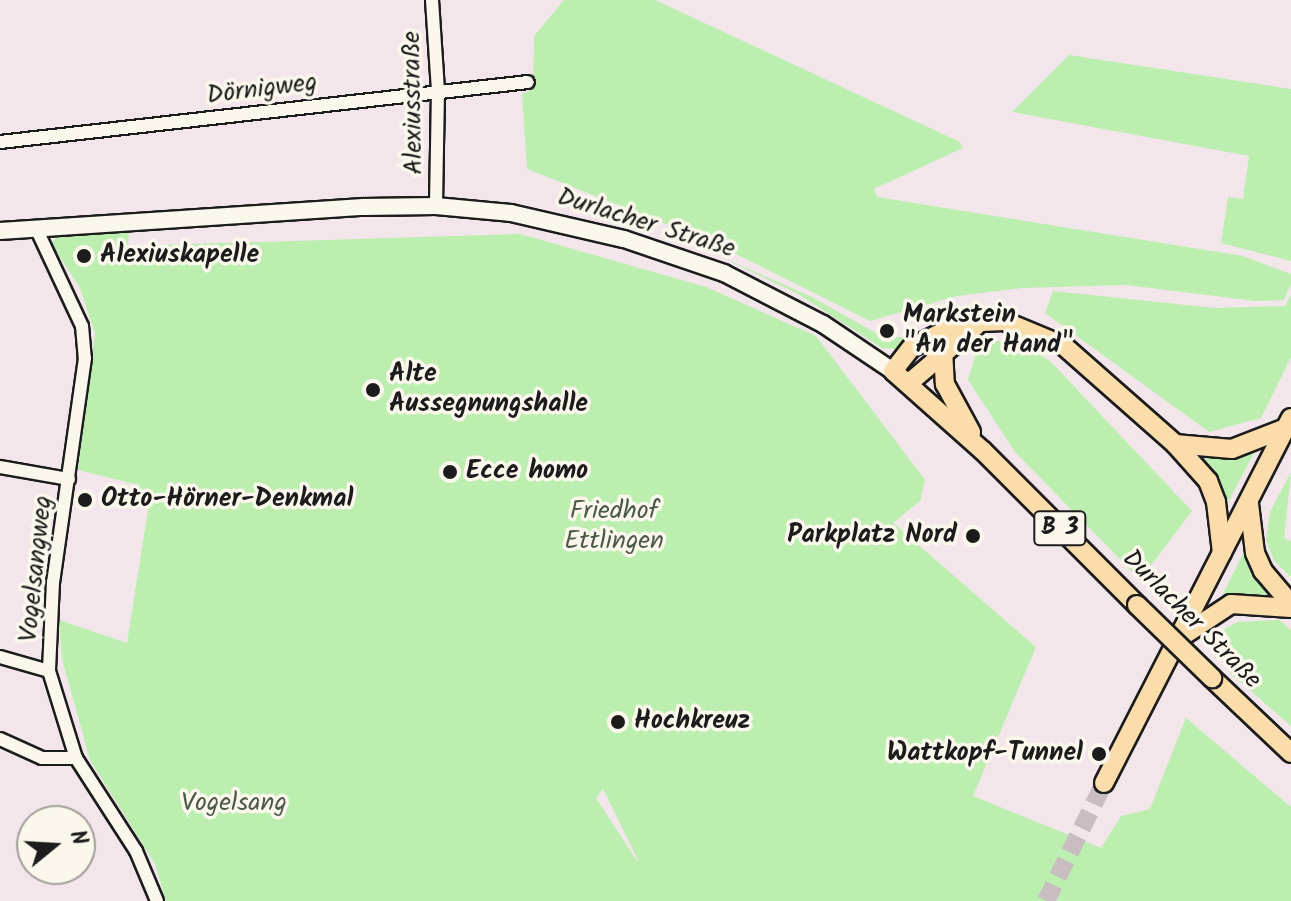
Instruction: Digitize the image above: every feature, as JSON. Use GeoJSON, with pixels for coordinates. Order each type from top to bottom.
{"type":"FeatureCollection","features":[{"type":"Feature","properties":{"kind":"main road","name":"Durlacher Straße"},"geometry":{"type":"LineString","coordinates":[[0,231],[436,206],[576,226],[684,258],[768,294],[909,383],[983,451],[1291,753]]}},
{"type":"Feature","properties":{"kind":"main road"},"geometry":{"type":"LineString","coordinates":[[909,383],[943,349],[982,322]]}},
{"type":"Feature","properties":{"kind":"main road"},"geometry":{"type":"LineString","coordinates":[[893,371],[926,338],[960,323],[1024,326],[1064,346],[1175,444],[1208,481],[1216,502],[1222,553]]}},
{"type":"Feature","properties":{"kind":"main road"},"geometry":{"type":"LineString","coordinates":[[943,349],[945,384],[983,451]]}},
{"type":"Feature","properties":{"kind":"main road"},"geometry":{"type":"LineString","coordinates":[[1175,444],[1232,449],[1288,423]]}},
{"type":"Feature","properties":{"kind":"main road"},"geometry":{"type":"LineString","coordinates":[[1104,783],[1288,423]]}},
{"type":"Feature","properties":{"kind":"main road"},"geometry":{"type":"LineString","coordinates":[[1249,501],[1255,553],[1263,571],[1291,606]]}},
{"type":"Feature","properties":{"kind":"main road"},"geometry":{"type":"LineString","coordinates":[[1176,642],[1231,604],[1251,601],[1291,606]]}},
{"type":"Feature","properties":{"kind":"street","name":"Alexiusstraße"},"geometry":{"type":"LineString","coordinates":[[432,0],[438,90],[436,206]]}},
{"type":"Feature","properties":{"kind":"street","name":"Dörnigweg"},"geometry":{"type":"LineString","coordinates":[[0,142],[528,82]]}},
{"type":"Feature","properties":{"kind":"street","name":"Vogelsangweg"},"geometry":{"type":"LineString","coordinates":[[36,228],[82,326],[85,358],[53,582],[49,671],[76,758],[136,851],[157,901]]}},
{"type":"Feature","properties":{"kind":"street"},"geometry":{"type":"LineString","coordinates":[[0,467],[69,479]]}},
{"type":"Feature","properties":{"kind":"street"},"geometry":{"type":"LineString","coordinates":[[0,657],[49,671]]}},
{"type":"Feature","properties":{"kind":"street"},"geometry":{"type":"LineString","coordinates":[[0,739],[42,758],[76,758]]}},
{"type":"Feature","properties":{"kind":"green space"},"geometry":{"type":"Polygon","coordinates":[[[564,0],[655,0],[960,142],[963,148],[874,189],[877,197],[1243,256],[1291,274],[1291,284],[1284,300],[1255,301],[1126,285],[1022,288],[957,296],[870,321],[712,242],[527,169],[522,94],[533,89],[534,36],[564,0]]]}},
{"type":"Feature","properties":{"kind":"green space"},"geometry":{"type":"Polygon","coordinates":[[[1069,55],[1291,89],[1291,261],[1221,243],[1228,197],[1243,199],[1249,156],[1012,112],[1069,55]]]}},
{"type":"Feature","properties":{"kind":"green space","name":"Friedhof Ettlingen"},"geometry":{"type":"Polygon","coordinates":[[[129,230],[128,246],[520,234],[706,287],[816,336],[925,480],[920,501],[893,523],[1036,647],[973,796],[1101,848],[1121,816],[1150,809],[1186,718],[1291,807],[1291,901],[166,901],[155,864],[90,760],[62,659],[59,620],[127,643],[150,497],[141,494],[139,485],[78,470],[95,333],[80,288],[51,243],[60,235],[129,230]],[[603,789],[596,798],[638,860],[603,789]]]}},
{"type":"Feature","properties":{"kind":"green space"},"geometry":{"type":"Polygon","coordinates":[[[719,256],[810,296],[883,337],[915,337],[899,349],[882,348],[798,294],[719,256]]]}},
{"type":"Feature","properties":{"kind":"green space"},"geometry":{"type":"Polygon","coordinates":[[[1053,291],[1215,308],[1285,306],[1291,295],[1291,357],[1261,418],[1209,432],[1045,313],[1053,291]]]}},
{"type":"Feature","properties":{"kind":"green space"},"geometry":{"type":"Polygon","coordinates":[[[988,340],[1025,344],[1051,362],[1192,511],[1140,580],[1015,452],[968,380],[977,350],[989,348],[988,340]]]}},
{"type":"Feature","properties":{"kind":"green space"},"geometry":{"type":"Polygon","coordinates":[[[1254,453],[1226,506],[1196,456],[1222,459],[1254,453]]]}},
{"type":"Feature","properties":{"kind":"green space"},"geometry":{"type":"Polygon","coordinates":[[[1291,472],[1284,538],[1291,541],[1291,577],[1274,561],[1266,540],[1270,512],[1291,472]]]}},
{"type":"Feature","properties":{"kind":"green space"},"geometry":{"type":"Polygon","coordinates":[[[1246,547],[1272,596],[1243,594],[1219,602],[1246,547]]]}},
{"type":"Feature","properties":{"kind":"green space"},"geometry":{"type":"Polygon","coordinates":[[[1279,620],[1291,630],[1291,726],[1230,673],[1212,636],[1237,622],[1279,620]]]}},
{"type":"Feature","properties":{"kind":"tunnel"},"geometry":{"type":"LineString","coordinates":[[1046,901],[1104,783]]}},
{"type":"Feature","properties":{"kind":"place","name":"Alexiuskapelle"},"geometry":{"type":"Point","coordinates":[84,256]}},
{"type":"Feature","properties":{"kind":"place","name":"Markstein \"An der Hand\""},"geometry":{"type":"Point","coordinates":[887,331]}},
{"type":"Feature","properties":{"kind":"place","name":"Alte Aussegnungshalle"},"geometry":{"type":"Point","coordinates":[373,390]}},
{"type":"Feature","properties":{"kind":"place","name":"Ecce homo"},"geometry":{"type":"Point","coordinates":[450,472]}},
{"type":"Feature","properties":{"kind":"place","name":"Otto-Hörner-Denkmal"},"geometry":{"type":"Point","coordinates":[85,500]}},
{"type":"Feature","properties":{"kind":"place","name":"Parkplatz Nord"},"geometry":{"type":"Point","coordinates":[973,536]}},
{"type":"Feature","properties":{"kind":"place","name":"Hochkreuz"},"geometry":{"type":"Point","coordinates":[618,722]}},
{"type":"Feature","properties":{"kind":"place","name":"Wattkopf-Tunnel"},"geometry":{"type":"Point","coordinates":[1099,754]}},
{"type":"Feature","properties":{"kind":"park label","name":"Vogelsang"},"geometry":{"type":"Point","coordinates":[234,804]}}]}
